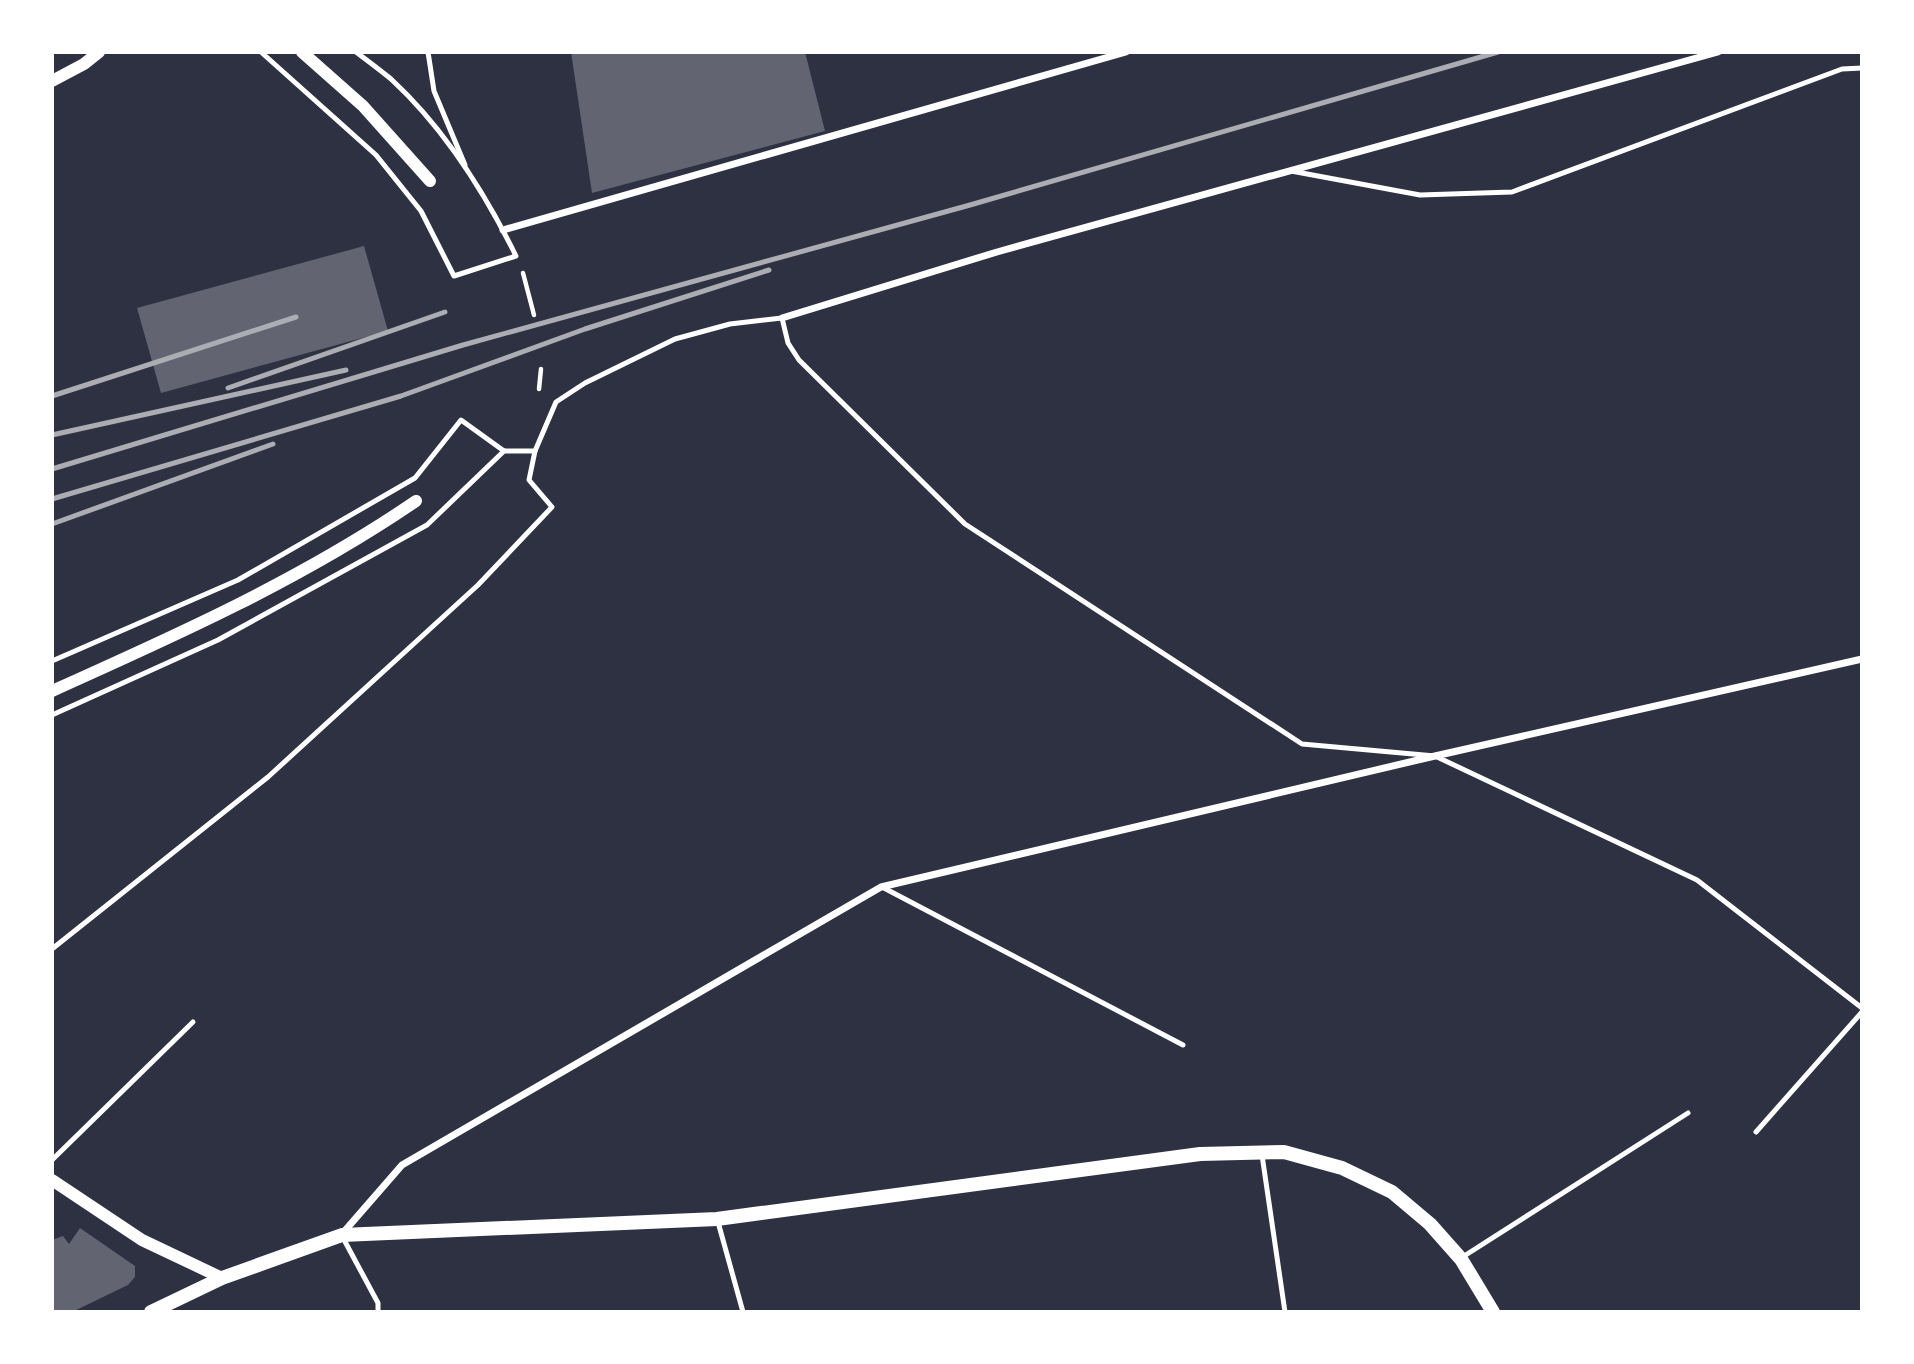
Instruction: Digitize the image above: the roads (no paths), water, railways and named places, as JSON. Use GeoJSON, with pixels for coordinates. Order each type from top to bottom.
{"type":"FeatureCollection","features":[{"type":"Feature","properties":{"kind":"main road"},"geometry":{"type":"LineString","coordinates":[[151,1311],[222,1278],[342,1235],[717,1219],[1200,1154],[1284,1152],[1342,1168],[1392,1192],[1430,1224],[1461,1259],[1493,1311]]}},
{"type":"Feature","properties":{"kind":"street"},"geometry":{"type":"LineString","coordinates":[[52,81],[84,64],[99,52]]}},
{"type":"Feature","properties":{"kind":"street"},"geometry":{"type":"LineString","coordinates":[[302,52],[363,106],[430,181]]}},
{"type":"Feature","properties":{"kind":"street"},"geometry":{"type":"LineString","coordinates":[[503,230],[1126,52]]}},
{"type":"Feature","properties":{"kind":"street"},"geometry":{"type":"LineString","coordinates":[[782,318],[997,252],[1718,52]]}},
{"type":"Feature","properties":{"kind":"street"},"geometry":{"type":"LineString","coordinates":[[52,691],[194,627],[309,568],[415,501]]}},
{"type":"Feature","properties":{"kind":"street"},"geometry":{"type":"LineString","coordinates":[[342,1235],[402,1165],[881,887],[1861,659]]}},
{"type":"Feature","properties":{"kind":"street"},"geometry":{"type":"LineString","coordinates":[[52,1180],[142,1240],[222,1278]]}},
{"type":"Feature","properties":{"kind":"lane"},"geometry":{"type":"LineString","coordinates":[[261,52],[376,155],[421,211],[454,276],[516,256],[472,181],[429,121],[391,79],[356,52]]}},
{"type":"Feature","properties":{"kind":"lane"},"geometry":{"type":"LineString","coordinates":[[428,52],[434,90],[472,181]]}},
{"type":"Feature","properties":{"kind":"lane"},"geometry":{"type":"LineString","coordinates":[[1288,171],[1420,195],[1512,192],[1842,69],[1861,68]]}},
{"type":"Feature","properties":{"kind":"lane"},"geometry":{"type":"LineString","coordinates":[[52,949],[268,777],[478,585],[552,507],[529,480],[535,451],[555,402],[585,383],[675,339],[730,324],[782,318],[788,343],[799,360],[964,524],[1302,744],[1435,756],[1696,880],[1861,1010],[1756,1132]]}},
{"type":"Feature","properties":{"kind":"lane"},"geometry":{"type":"LineString","coordinates":[[52,661],[238,580],[415,478],[461,420],[504,451],[535,451]]}},
{"type":"Feature","properties":{"kind":"lane"},"geometry":{"type":"LineString","coordinates":[[52,715],[218,640],[427,525],[504,451]]}},
{"type":"Feature","properties":{"kind":"lane"},"geometry":{"type":"LineString","coordinates":[[881,887],[1183,1045]]}},
{"type":"Feature","properties":{"kind":"lane"},"geometry":{"type":"LineString","coordinates":[[52,1160],[193,1022]]}},
{"type":"Feature","properties":{"kind":"lane"},"geometry":{"type":"LineString","coordinates":[[1461,1259],[1688,1113]]}},
{"type":"Feature","properties":{"kind":"lane"},"geometry":{"type":"LineString","coordinates":[[1262,1153],[1284,1311]]}},
{"type":"Feature","properties":{"kind":"lane"},"geometry":{"type":"LineString","coordinates":[[717,1219],[743,1311]]}},
{"type":"Feature","properties":{"kind":"lane"},"geometry":{"type":"LineString","coordinates":[[342,1235],[378,1303],[378,1311]]}},
{"type":"Feature","properties":{"kind":"railway"},"geometry":{"type":"LineString","coordinates":[[52,469],[463,345],[970,205],[1498,52]]}},
{"type":"Feature","properties":{"kind":"railway"},"geometry":{"type":"LineString","coordinates":[[52,499],[401,396],[585,329],[769,270]]}},
{"type":"Feature","properties":{"kind":"railway"},"geometry":{"type":"LineString","coordinates":[[228,388],[445,312]]}},
{"type":"Feature","properties":{"kind":"railway"},"geometry":{"type":"LineString","coordinates":[[52,396],[296,317]]}},
{"type":"Feature","properties":{"kind":"railway"},"geometry":{"type":"LineString","coordinates":[[52,435],[346,370]]}},
{"type":"Feature","properties":{"kind":"railway"},"geometry":{"type":"LineString","coordinates":[[52,524],[273,444]]}}]}
